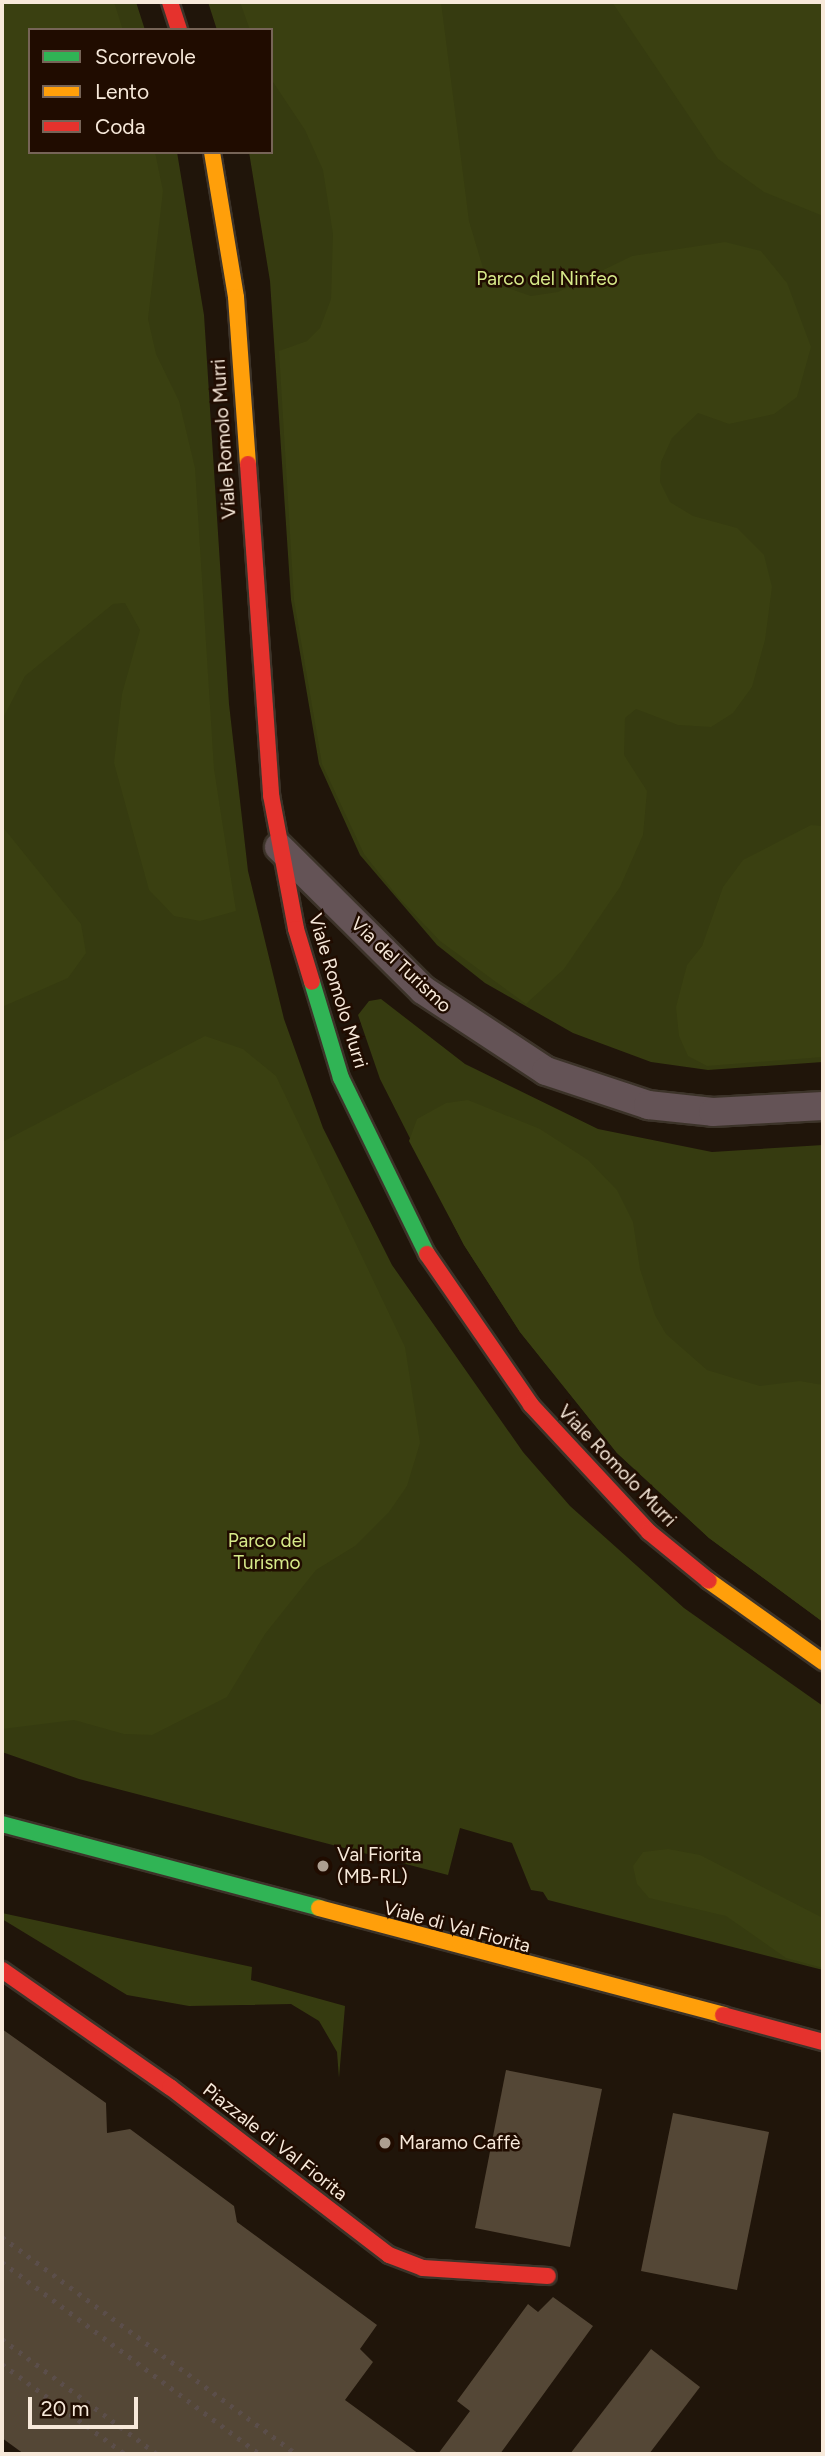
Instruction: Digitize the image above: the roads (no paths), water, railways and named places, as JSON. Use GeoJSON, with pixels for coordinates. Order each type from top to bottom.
{"type":"FeatureCollection","features":[{"type":"Feature","properties":{"kind":"street"},"geometry":{"type":"LineString","coordinates":[[170,2],[178,28]]}},
{"type":"Feature","properties":{"kind":"street","name":"Viale Romolo Murri"},"geometry":{"type":"LineString","coordinates":[[212,154],[236,297],[263,737],[279,848],[311,988],[341,1078],[386,1179],[457,1304],[531,1405],[625,1509],[715,1586],[823,1662]]}},
{"type":"Feature","properties":{"kind":"street","name":"Via del Turismo"},"geometry":{"type":"LineString","coordinates":[[279,848],[423,990],[481,1033],[546,1071],[648,1105],[738,1112],[823,1106]]}},
{"type":"Feature","properties":{"kind":"street","name":"Viale di Val Fiorita"},"geometry":{"type":"LineString","coordinates":[[2,1824],[823,2042]]}},
{"type":"Feature","properties":{"kind":"street","name":"Piazzale di Val Fiorita"},"geometry":{"type":"LineString","coordinates":[[2,1970],[170,2087],[389,2255],[423,2268],[548,2276]]}},
{"type":"Feature","properties":{"kind":"railway"},"geometry":{"type":"LineString","coordinates":[[2,2237],[296,2454]]}},
{"type":"Feature","properties":{"kind":"railway"},"geometry":{"type":"LineString","coordinates":[[2,2262],[260,2454]]}},
{"type":"Feature","properties":{"kind":"railway"},"geometry":{"type":"LineString","coordinates":[[2,2339],[157,2454]]}},
{"type":"Feature","properties":{"kind":"railway"},"geometry":{"type":"LineString","coordinates":[[2,2364],[125,2454]]}},
{"type":"Feature","properties":{"kind":"place","name":"Val Fiorita (MB-RL)"},"geometry":{"type":"Point","coordinates":[323,1866]}},
{"type":"Feature","properties":{"kind":"place","name":"Maramo Caffè"},"geometry":{"type":"Point","coordinates":[385,2143]}},
{"type":"Feature","properties":{"kind":"park label","name":"Parco del Ninfeo"},"geometry":{"type":"Point","coordinates":[547,279]}},
{"type":"Feature","properties":{"kind":"park label","name":"Parco del Turismo"},"geometry":{"type":"Point","coordinates":[267,1552]}}]}
